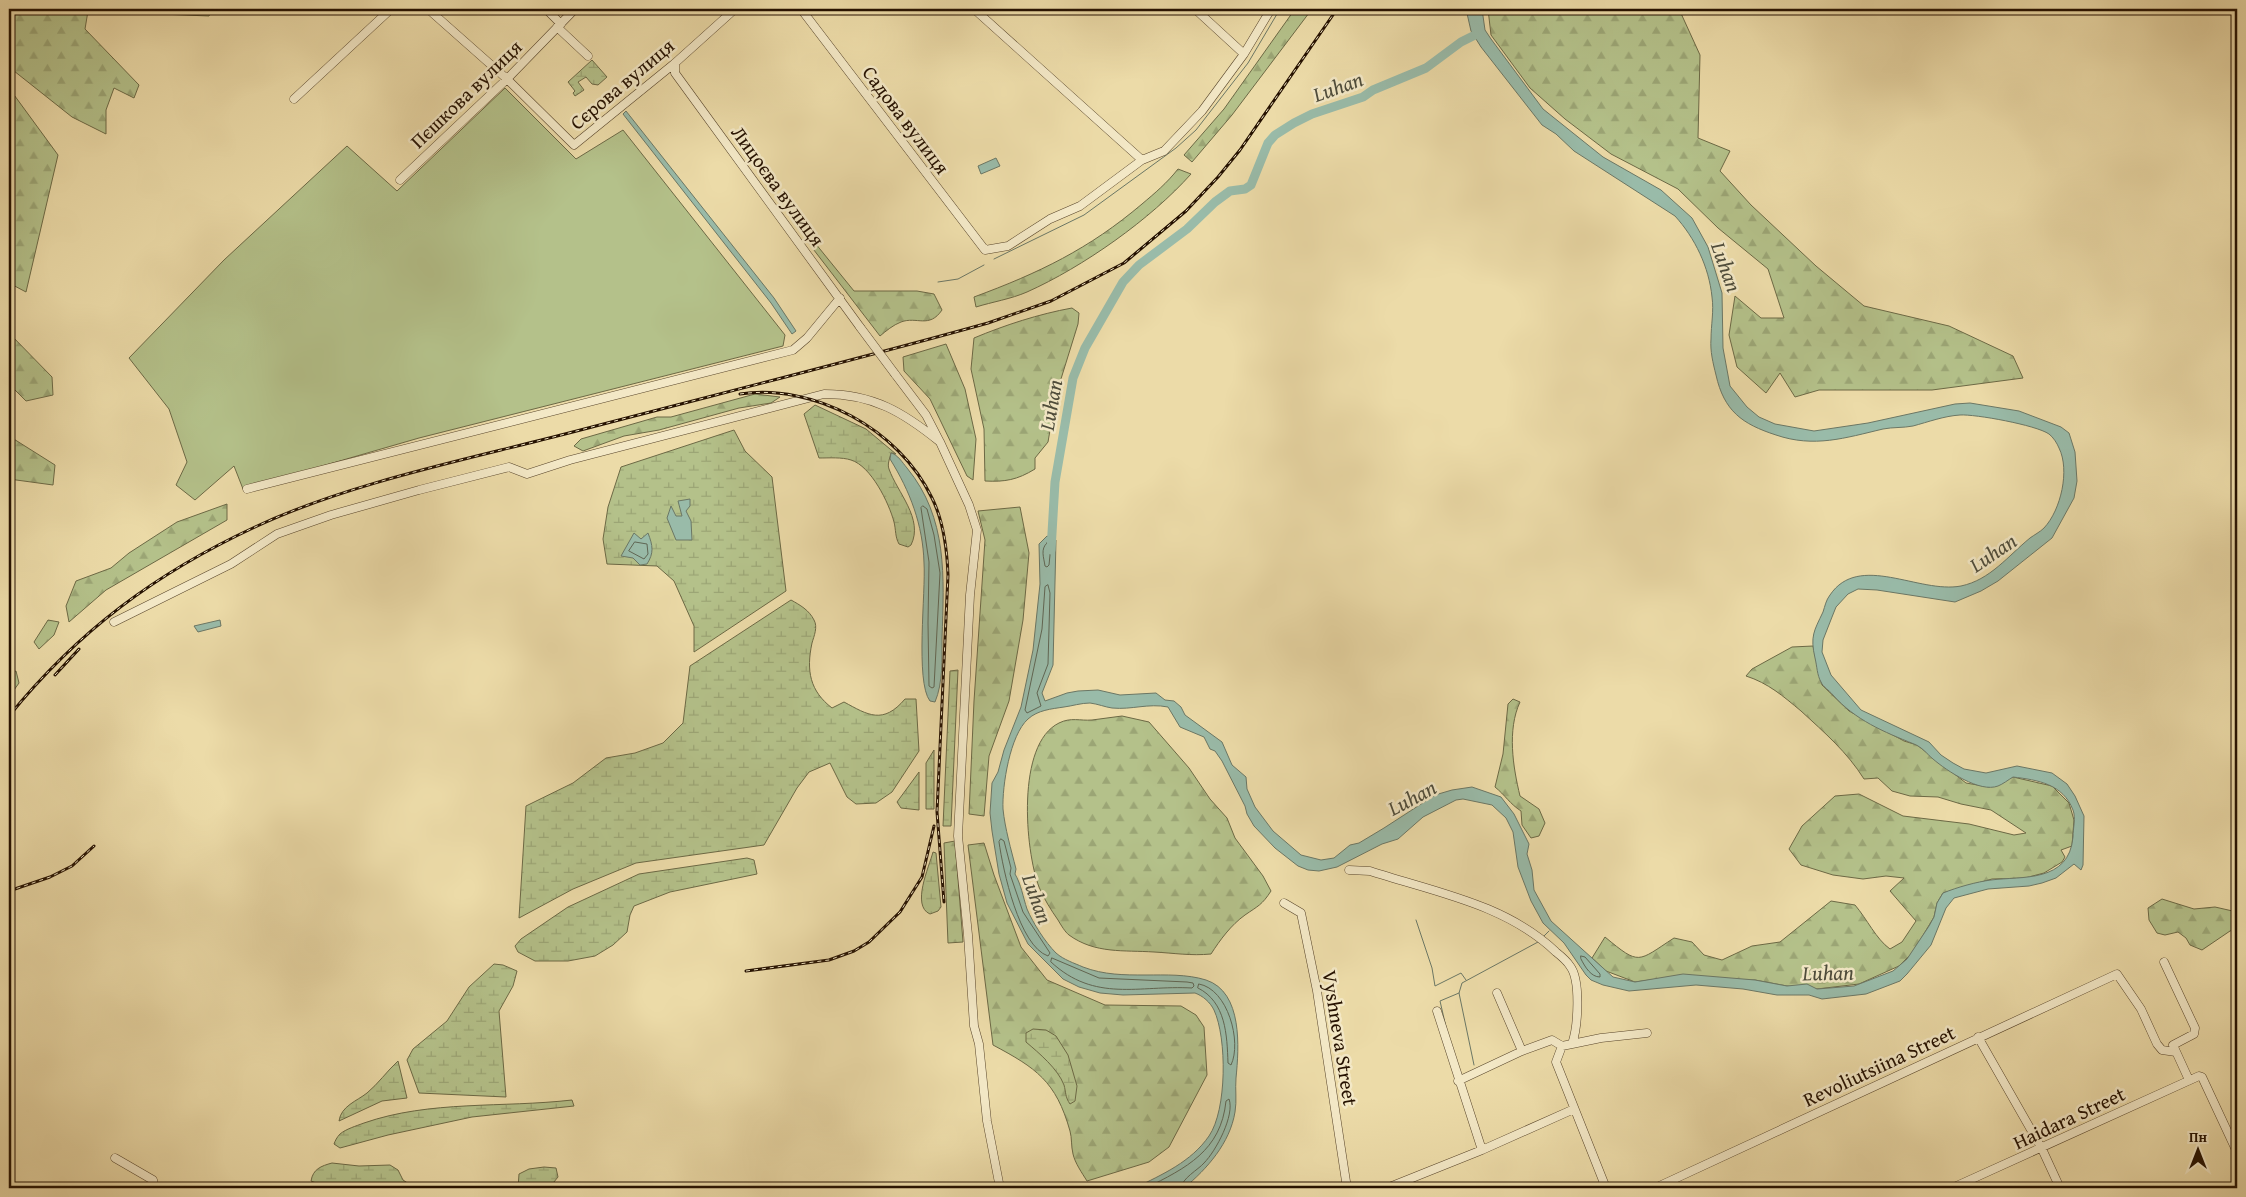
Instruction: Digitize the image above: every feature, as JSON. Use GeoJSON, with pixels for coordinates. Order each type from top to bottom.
{"type":"FeatureCollection","features":[{"type":"Feature","properties":{"kind":"street"},"geometry":{"type":"LineString","coordinates":[[294,98],[391,9]]}},
{"type":"Feature","properties":{"kind":"street"},"geometry":{"type":"LineString","coordinates":[[428,9],[507,79]]}},
{"type":"Feature","properties":{"kind":"street"},"geometry":{"type":"LineString","coordinates":[[546,9],[588,56]]}},
{"type":"Feature","properties":{"kind":"street","name":"Пєшкова вулиця"},"geometry":{"type":"LineString","coordinates":[[400,180],[507,79],[576,9]]}},
{"type":"Feature","properties":{"kind":"street","name":"Сєрова вулиця"},"geometry":{"type":"LineString","coordinates":[[507,79],[574,145],[674,63],[735,9]]}},
{"type":"Feature","properties":{"kind":"street","name":"Садова вулиця"},"geometry":{"type":"LineString","coordinates":[[802,9],[985,250],[1008,246],[1050,219],[1080,206],[1142,160]]}},
{"type":"Feature","properties":{"kind":"street"},"geometry":{"type":"LineString","coordinates":[[974,9],[1142,160],[1164,151],[1202,111],[1244,54],[1271,9]]}},
{"type":"Feature","properties":{"kind":"street"},"geometry":{"type":"LineString","coordinates":[[1195,9],[1244,54]]}},
{"type":"Feature","properties":{"kind":"street","name":"Лицоєва вулиця"},"geometry":{"type":"LineString","coordinates":[[674,63],[676,73],[926,416],[969,505],[977,530],[970,595],[958,836],[968,935],[974,1026],[979,1044],[987,1121],[1000,1188]]}},
{"type":"Feature","properties":{"kind":"street"},"geometry":{"type":"LineString","coordinates":[[248,489],[793,350],[807,338],[840,298]]}},
{"type":"Feature","properties":{"kind":"street"},"geometry":{"type":"LineString","coordinates":[[114,622],[231,564],[277,534],[331,515],[509,467],[526,474],[570,460],[824,394],[847,394],[879,403],[908,417],[940,442]]}},
{"type":"Feature","properties":{"kind":"street"},"geometry":{"type":"LineString","coordinates":[[1349,870],[1370,871],[1498,912],[1524,926],[1571,966],[1578,1014],[1572,1044]]}},
{"type":"Feature","properties":{"kind":"street","name":"Vyshneva Street"},"geometry":{"type":"LineString","coordinates":[[1284,903],[1301,913],[1317,991],[1347,1188]]}},
{"type":"Feature","properties":{"kind":"street"},"geometry":{"type":"LineString","coordinates":[[2164,962],[2195,1028],[2194,1034],[2173,1045],[2188,1080]]}},
{"type":"Feature","properties":{"kind":"street","name":"Revoliutsiina Street"},"geometry":{"type":"LineString","coordinates":[[1655,1188],[2116,974],[2141,1009],[2157,1044],[2162,1050],[2176,1052]]}},
{"type":"Feature","properties":{"kind":"street"},"geometry":{"type":"LineString","coordinates":[[1497,993],[1522,1051]]}},
{"type":"Feature","properties":{"kind":"street"},"geometry":{"type":"LineString","coordinates":[[1437,1012],[1482,1150]]}},
{"type":"Feature","properties":{"kind":"street"},"geometry":{"type":"LineString","coordinates":[[1458,1081],[1522,1051],[1552,1040],[1562,1046],[1601,1038],[1647,1033]]}},
{"type":"Feature","properties":{"kind":"street"},"geometry":{"type":"LineString","coordinates":[[1978,1037],[2042,1149],[2060,1188]]}},
{"type":"Feature","properties":{"kind":"street"},"geometry":{"type":"LineString","coordinates":[[1562,1046],[1556,1062],[1606,1188]]}},
{"type":"Feature","properties":{"kind":"street","name":"Haidara Street"},"geometry":{"type":"LineString","coordinates":[[1952,1188],[2042,1149],[2199,1076],[2202,1077],[2237,1152]]}},
{"type":"Feature","properties":{"kind":"street"},"geometry":{"type":"LineString","coordinates":[[1387,1188],[1482,1150],[1574,1109]]}},
{"type":"Feature","properties":{"kind":"street"},"geometry":{"type":"LineString","coordinates":[[115,1158],[153,1180],[155,1188]]}},
{"type":"Feature","properties":{"kind":"green space"},"geometry":{"type":"Polygon","coordinates":[[[9,9],[212,9],[209,16],[88,11],[85,29],[139,85],[134,98],[114,88],[106,110],[106,134],[72,117],[9,67],[9,9]]]}},
{"type":"Feature","properties":{"kind":"green space"},"geometry":{"type":"Polygon","coordinates":[[[1295,9],[1312,9],[1232,115],[1192,162],[1184,155],[1224,109],[1295,9]]]}},
{"type":"Feature","properties":{"kind":"green space"},"geometry":{"type":"Polygon","coordinates":[[[1488,9],[1679,9],[1700,55],[1698,138],[1730,151],[1720,171],[1751,205],[1816,266],[1864,306],[1949,326],[2013,356],[2023,378],[1932,390],[1819,390],[1795,397],[1780,373],[1766,393],[1737,367],[1729,335],[1735,296],[1761,318],[1784,318],[1768,269],[1718,228],[1678,189],[1611,154],[1565,119],[1530,88],[1491,35],[1488,9]]]}},
{"type":"Feature","properties":{"kind":"green space"},"geometry":{"type":"Polygon","coordinates":[[[592,60],[607,77],[598,85],[592,84],[586,77],[578,82],[584,90],[575,96],[573,93],[575,91],[568,82],[592,60]]]}},
{"type":"Feature","properties":{"kind":"green space"},"geometry":{"type":"Polygon","coordinates":[[[9,88],[58,155],[26,292],[9,283],[9,88]]]}},
{"type":"Feature","properties":{"kind":"green space"},"geometry":{"type":"Polygon","coordinates":[[[505,88],[576,159],[623,130],[785,335],[783,346],[419,438],[243,489],[234,466],[195,500],[176,485],[187,462],[169,409],[129,358],[224,260],[347,146],[397,191],[505,88]]]}},
{"type":"Feature","properties":{"kind":"green space"},"geometry":{"type":"Polygon","coordinates":[[[1178,169],[1191,174],[1175,191],[1136,225],[1093,256],[1027,292],[976,307],[974,297],[1042,269],[1103,234],[1152,196],[1178,169]]]}},
{"type":"Feature","properties":{"kind":"green space"},"geometry":{"type":"Polygon","coordinates":[[[811,238],[854,291],[917,291],[934,294],[942,310],[937,316],[928,321],[901,322],[892,326],[880,336],[807,241],[811,238]]]}},
{"type":"Feature","properties":{"kind":"green space"},"geometry":{"type":"Polygon","coordinates":[[[1072,308],[1079,313],[1078,324],[1056,395],[1048,442],[1035,458],[1035,469],[1011,480],[985,481],[984,429],[971,369],[974,338],[1022,320],[1072,308]]]}},
{"type":"Feature","properties":{"kind":"green space"},"geometry":{"type":"Polygon","coordinates":[[[9,333],[52,377],[53,395],[26,401],[9,384],[9,333]]]}},
{"type":"Feature","properties":{"kind":"green space"},"geometry":{"type":"Polygon","coordinates":[[[946,344],[965,389],[976,439],[973,480],[967,476],[930,399],[904,371],[903,357],[946,344]]]}},
{"type":"Feature","properties":{"kind":"green space"},"geometry":{"type":"Polygon","coordinates":[[[755,394],[780,397],[771,403],[739,408],[659,430],[624,436],[583,451],[574,446],[581,439],[657,417],[671,417],[755,394]]]}},
{"type":"Feature","properties":{"kind":"green space"},"geometry":{"type":"Polygon","coordinates":[[[815,405],[866,429],[896,454],[891,453],[888,467],[912,516],[914,535],[911,545],[908,547],[899,544],[888,505],[878,486],[865,470],[851,460],[819,458],[804,414],[815,405]]]}},
{"type":"Feature","properties":{"kind":"green space"},"geometry":{"type":"Polygon","coordinates":[[[734,430],[745,451],[772,477],[786,591],[694,652],[694,626],[674,581],[657,566],[607,564],[603,539],[608,507],[621,467],[734,430]]]}},
{"type":"Feature","properties":{"kind":"green space"},"geometry":{"type":"Polygon","coordinates":[[[9,436],[55,465],[53,485],[9,479],[9,436]]]}},
{"type":"Feature","properties":{"kind":"green space"},"geometry":{"type":"Polygon","coordinates":[[[227,504],[227,520],[106,590],[69,622],[66,606],[76,581],[111,568],[129,553],[177,522],[227,504]]]}},
{"type":"Feature","properties":{"kind":"green space"},"geometry":{"type":"Polygon","coordinates":[[[1020,507],[1029,553],[1023,620],[1009,701],[989,756],[984,816],[969,814],[974,701],[985,540],[978,511],[1020,507]]]}},
{"type":"Feature","properties":{"kind":"green space"},"geometry":{"type":"Polygon","coordinates":[[[791,600],[807,611],[815,623],[810,653],[810,671],[814,687],[832,708],[844,702],[868,714],[882,715],[890,712],[905,699],[916,699],[919,751],[892,792],[876,803],[856,804],[847,797],[830,763],[809,772],[797,788],[764,845],[636,863],[573,889],[519,918],[526,806],[573,783],[606,758],[635,753],[663,743],[683,723],[690,666],[791,600]]]}},
{"type":"Feature","properties":{"kind":"green space"},"geometry":{"type":"Polygon","coordinates":[[[48,620],[59,622],[54,635],[39,649],[34,642],[48,620]]]}},
{"type":"Feature","properties":{"kind":"green space"},"geometry":{"type":"Polygon","coordinates":[[[1813,646],[1822,685],[1849,711],[1904,741],[1917,745],[1966,783],[1989,787],[2013,777],[2052,786],[2069,803],[2074,820],[2072,846],[2061,850],[2065,857],[2062,862],[2044,873],[2025,878],[1992,879],[1943,893],[1937,903],[1934,917],[1913,952],[1899,966],[1859,984],[1817,989],[1755,980],[1657,979],[1635,982],[1606,971],[1592,958],[1605,937],[1625,953],[1632,956],[1645,956],[1674,938],[1692,942],[1704,955],[1722,960],[1752,946],[1780,942],[1831,901],[1855,905],[1880,940],[1890,949],[1902,942],[1916,921],[1890,891],[1904,878],[1886,876],[1863,879],[1833,875],[1801,865],[1789,849],[1802,826],[1835,796],[1859,794],[1903,816],[1969,824],[2014,835],[2026,833],[1991,810],[1938,797],[1910,796],[1892,791],[1878,778],[1864,779],[1843,751],[1801,711],[1768,686],[1746,676],[1752,669],[1792,647],[1813,646]]]}},
{"type":"Feature","properties":{"kind":"green space"},"geometry":{"type":"Polygon","coordinates":[[[958,670],[951,826],[943,826],[950,671],[958,670]]]}},
{"type":"Feature","properties":{"kind":"green space"},"geometry":{"type":"Polygon","coordinates":[[[16,671],[19,683],[9,697],[9,673],[16,671]]]}},
{"type":"Feature","properties":{"kind":"green space"},"geometry":{"type":"Polygon","coordinates":[[[1513,699],[1520,702],[1514,724],[1512,749],[1520,796],[1539,809],[1545,823],[1539,836],[1531,838],[1522,825],[1521,811],[1495,787],[1503,754],[1508,704],[1513,699]]]}},
{"type":"Feature","properties":{"kind":"green space"},"geometry":{"type":"Polygon","coordinates":[[[1122,716],[1149,722],[1189,768],[1210,799],[1227,818],[1235,838],[1263,876],[1271,891],[1257,907],[1230,928],[1211,954],[1189,955],[1121,951],[1089,945],[1066,932],[1039,887],[1030,849],[1028,824],[1030,774],[1036,752],[1045,735],[1063,721],[1122,716]]]}},
{"type":"Feature","properties":{"kind":"green space"},"geometry":{"type":"Polygon","coordinates":[[[934,750],[934,809],[926,809],[926,763],[934,750]]]}},
{"type":"Feature","properties":{"kind":"green space"},"geometry":{"type":"Polygon","coordinates":[[[919,772],[919,810],[901,808],[897,802],[919,772]]]}},
{"type":"Feature","properties":{"kind":"green space"},"geometry":{"type":"Polygon","coordinates":[[[955,841],[963,942],[948,943],[944,843],[955,841]]]}},
{"type":"Feature","properties":{"kind":"green space"},"geometry":{"type":"Polygon","coordinates":[[[984,843],[1021,947],[1047,980],[1105,1005],[1181,1006],[1196,1015],[1204,1027],[1207,1075],[1169,1147],[1149,1162],[1087,1181],[1074,1157],[1071,1134],[1058,1100],[1051,1088],[1033,1069],[993,1045],[968,845],[984,843]]]}},
{"type":"Feature","properties":{"kind":"green space"},"geometry":{"type":"Polygon","coordinates":[[[933,852],[936,853],[941,907],[938,911],[930,914],[925,910],[922,903],[922,895],[925,876],[933,852]]]}},
{"type":"Feature","properties":{"kind":"green space"},"geometry":{"type":"Polygon","coordinates":[[[747,858],[754,860],[757,874],[670,892],[634,906],[630,915],[627,932],[613,945],[595,956],[568,961],[535,961],[518,952],[515,946],[521,939],[568,907],[639,874],[747,858]]]}},
{"type":"Feature","properties":{"kind":"green space"},"geometry":{"type":"Polygon","coordinates":[[[2162,899],[2194,909],[2215,907],[2237,912],[2237,929],[2230,931],[2202,950],[2190,945],[2186,938],[2178,932],[2165,935],[2157,933],[2149,920],[2148,908],[2162,899]]]}},
{"type":"Feature","properties":{"kind":"green space"},"geometry":{"type":"Polygon","coordinates":[[[494,964],[503,965],[517,971],[513,986],[499,1011],[506,1097],[419,1093],[407,1060],[413,1049],[447,1021],[469,987],[494,964]]]}},
{"type":"Feature","properties":{"kind":"green space"},"geometry":{"type":"Polygon","coordinates":[[[1033,1029],[1046,1030],[1056,1036],[1068,1055],[1077,1086],[1075,1101],[1070,1104],[1066,1097],[1064,1085],[1057,1073],[1026,1042],[1026,1033],[1033,1029]]]}},
{"type":"Feature","properties":{"kind":"green space"},"geometry":{"type":"Polygon","coordinates":[[[398,1061],[407,1098],[382,1101],[339,1121],[343,1111],[367,1093],[398,1061]]]}},
{"type":"Feature","properties":{"kind":"green space"},"geometry":{"type":"Polygon","coordinates":[[[572,1100],[574,1106],[472,1117],[388,1135],[340,1148],[334,1144],[340,1134],[351,1128],[389,1116],[415,1111],[572,1100]]]}},
{"type":"Feature","properties":{"kind":"green space"},"geometry":{"type":"Polygon","coordinates":[[[332,1163],[359,1166],[390,1165],[398,1170],[403,1180],[415,1188],[321,1185],[311,1181],[318,1169],[332,1163]]]}},
{"type":"Feature","properties":{"kind":"green space"},"geometry":{"type":"Polygon","coordinates":[[[556,1168],[558,1177],[549,1188],[518,1188],[519,1174],[529,1169],[556,1168]]]}},
{"type":"Feature","properties":{"kind":"water"},"geometry":{"type":"Polygon","coordinates":[[[1466,9],[1482,9],[1485,30],[1543,109],[1603,157],[1661,190],[1692,218],[1708,247],[1722,293],[1723,348],[1730,386],[1747,407],[1759,417],[1775,424],[1814,431],[1868,423],[1955,404],[1970,403],[2019,411],[2061,427],[2069,433],[2075,452],[2077,481],[2074,498],[2052,538],[1998,581],[1981,591],[1955,602],[1877,590],[1858,589],[1848,594],[1836,607],[1823,640],[1822,652],[1831,675],[1861,710],[1929,742],[1941,755],[1964,769],[1986,773],[2017,766],[2052,773],[2067,784],[2084,816],[2083,865],[2081,870],[2074,864],[2056,878],[2042,883],[2029,886],[1988,889],[1954,898],[1946,908],[1931,945],[1907,974],[1900,981],[1866,994],[1822,999],[1809,995],[1777,995],[1743,989],[1696,985],[1629,991],[1591,980],[1564,943],[1543,923],[1531,901],[1518,867],[1513,832],[1506,818],[1492,805],[1463,799],[1456,800],[1423,817],[1398,839],[1382,844],[1337,867],[1319,871],[1308,870],[1298,866],[1275,848],[1254,826],[1222,761],[1215,751],[1210,749],[1204,737],[1180,727],[1168,707],[1112,708],[1083,703],[1040,712],[1028,719],[1016,737],[1008,761],[1003,809],[1016,869],[1015,874],[1027,909],[1040,932],[1052,949],[1059,955],[1091,970],[1130,975],[1176,975],[1206,980],[1218,986],[1227,996],[1233,1008],[1236,1022],[1238,1052],[1236,1108],[1223,1145],[1209,1164],[1184,1188],[1135,1188],[1185,1160],[1209,1136],[1215,1124],[1222,1092],[1223,1055],[1221,1038],[1214,1010],[1206,1000],[1195,993],[1123,995],[1100,993],[1079,987],[1063,979],[1028,944],[1007,903],[999,874],[992,831],[990,813],[992,783],[998,772],[1004,750],[1021,707],[1033,650],[1040,584],[1039,544],[1047,536],[1056,540],[1053,665],[1042,693],[1045,701],[1067,693],[1098,690],[1120,695],[1156,693],[1165,700],[1174,701],[1181,707],[1185,715],[1222,742],[1232,765],[1246,777],[1247,789],[1255,807],[1273,831],[1301,855],[1321,860],[1334,858],[1350,845],[1359,843],[1435,795],[1472,787],[1501,797],[1514,814],[1529,844],[1527,854],[1532,870],[1534,890],[1551,921],[1613,977],[1635,982],[1683,974],[1755,980],[1787,986],[1807,984],[1817,989],[1854,986],[1893,971],[1907,959],[1934,917],[1937,903],[1943,893],[1985,881],[2030,877],[2042,874],[2053,870],[2063,863],[2070,852],[2074,816],[2069,801],[2063,794],[2049,785],[2013,777],[1998,786],[1991,787],[1973,784],[1947,769],[1917,745],[1881,730],[1860,718],[1842,704],[1822,684],[1813,644],[1815,629],[1828,599],[1842,583],[1857,577],[1873,575],[1927,585],[1961,586],[1990,573],[2042,529],[2055,511],[2062,490],[2064,467],[2055,440],[2049,434],[2032,427],[1968,415],[1936,419],[1913,426],[1887,428],[1842,438],[1817,441],[1790,439],[1764,431],[1744,421],[1730,407],[1719,387],[1711,348],[1713,308],[1708,275],[1700,253],[1689,234],[1675,216],[1574,151],[1556,134],[1542,125],[1481,47],[1471,31],[1466,9]]]}},
{"type":"Feature","properties":{"kind":"water"},"geometry":{"type":"Polygon","coordinates":[[[626,111],[774,298],[796,331],[792,334],[771,303],[623,114],[626,111]]]}},
{"type":"Feature","properties":{"kind":"water"},"geometry":{"type":"Polygon","coordinates":[[[996,158],[1000,166],[981,174],[978,166],[996,158]]]}},
{"type":"Feature","properties":{"kind":"water"},"geometry":{"type":"Polygon","coordinates":[[[891,453],[900,459],[920,487],[930,507],[941,549],[943,571],[942,662],[941,679],[935,702],[930,701],[923,675],[924,576],[921,535],[904,483],[890,459],[891,453]]]}},
{"type":"Feature","properties":{"kind":"water"},"geometry":{"type":"Polygon","coordinates":[[[690,499],[690,506],[686,511],[691,521],[692,540],[676,540],[667,518],[671,506],[676,516],[682,516],[678,501],[690,499]]]}},
{"type":"Feature","properties":{"kind":"water"},"geometry":{"type":"Polygon","coordinates":[[[634,533],[641,539],[648,533],[652,549],[647,564],[640,565],[633,558],[621,556],[634,533]]]}},
{"type":"Feature","properties":{"kind":"water"},"geometry":{"type":"Polygon","coordinates":[[[220,620],[221,626],[198,632],[194,626],[220,620]]]}},
{"type":"Feature","properties":{"kind":"waterway"},"geometry":{"type":"LineString","coordinates":[[994,259],[1084,215],[1176,148],[1196,130],[1248,63],[1280,9]]}},
{"type":"Feature","properties":{"kind":"waterway","name":"Luhan"},"geometry":{"type":"LineString","coordinates":[[1051,550],[1055,482],[1073,378],[1085,348],[1123,282],[1139,265],[1187,229],[1215,202],[1230,191],[1245,189],[1251,185],[1268,143],[1275,135],[1312,114],[1363,97],[1373,90],[1426,68],[1461,42],[1479,33]]}},
{"type":"Feature","properties":{"kind":"waterway"},"geometry":{"type":"LineString","coordinates":[[938,282],[958,279],[984,265]]}},
{"type":"Feature","properties":{"kind":"waterway"},"geometry":{"type":"LineString","coordinates":[[1416,920],[1432,968],[1435,986],[1461,973],[1466,980]]}},
{"type":"Feature","properties":{"kind":"waterway"},"geometry":{"type":"LineString","coordinates":[[1543,937],[1549,931]]}},
{"type":"Feature","properties":{"kind":"waterway"},"geometry":{"type":"LineString","coordinates":[[1474,1065],[1459,993],[1462,983],[1538,942]]}},
{"type":"Feature","properties":{"kind":"waterway"},"geometry":{"type":"LineString","coordinates":[[1446,1027],[1440,1001],[1459,993]]}},
{"type":"Feature","properties":{"kind":"railway"},"geometry":{"type":"LineString","coordinates":[[9,716],[35,685],[63,657],[121,607],[184,564],[255,527],[291,511],[368,485],[448,463],[830,366],[988,323],[1051,301],[1124,263],[1186,211],[1218,177],[1240,150],[1337,9]]}},
{"type":"Feature","properties":{"kind":"railway"},"geometry":{"type":"LineString","coordinates":[[740,394],[768,392],[797,396],[825,404],[851,416],[876,432],[898,451],[917,473],[936,507],[944,536],[948,575],[937,812],[944,902]]}},
{"type":"Feature","properties":{"kind":"railway"},"geometry":{"type":"LineString","coordinates":[[55,675],[79,649]]}},
{"type":"Feature","properties":{"kind":"railway"},"geometry":{"type":"LineString","coordinates":[[746,971],[829,960],[854,951],[869,942],[900,912],[922,877],[934,826]]}},
{"type":"Feature","properties":{"kind":"railway"},"geometry":{"type":"LineString","coordinates":[[9,891],[50,877],[72,866],[94,846]]}}]}
